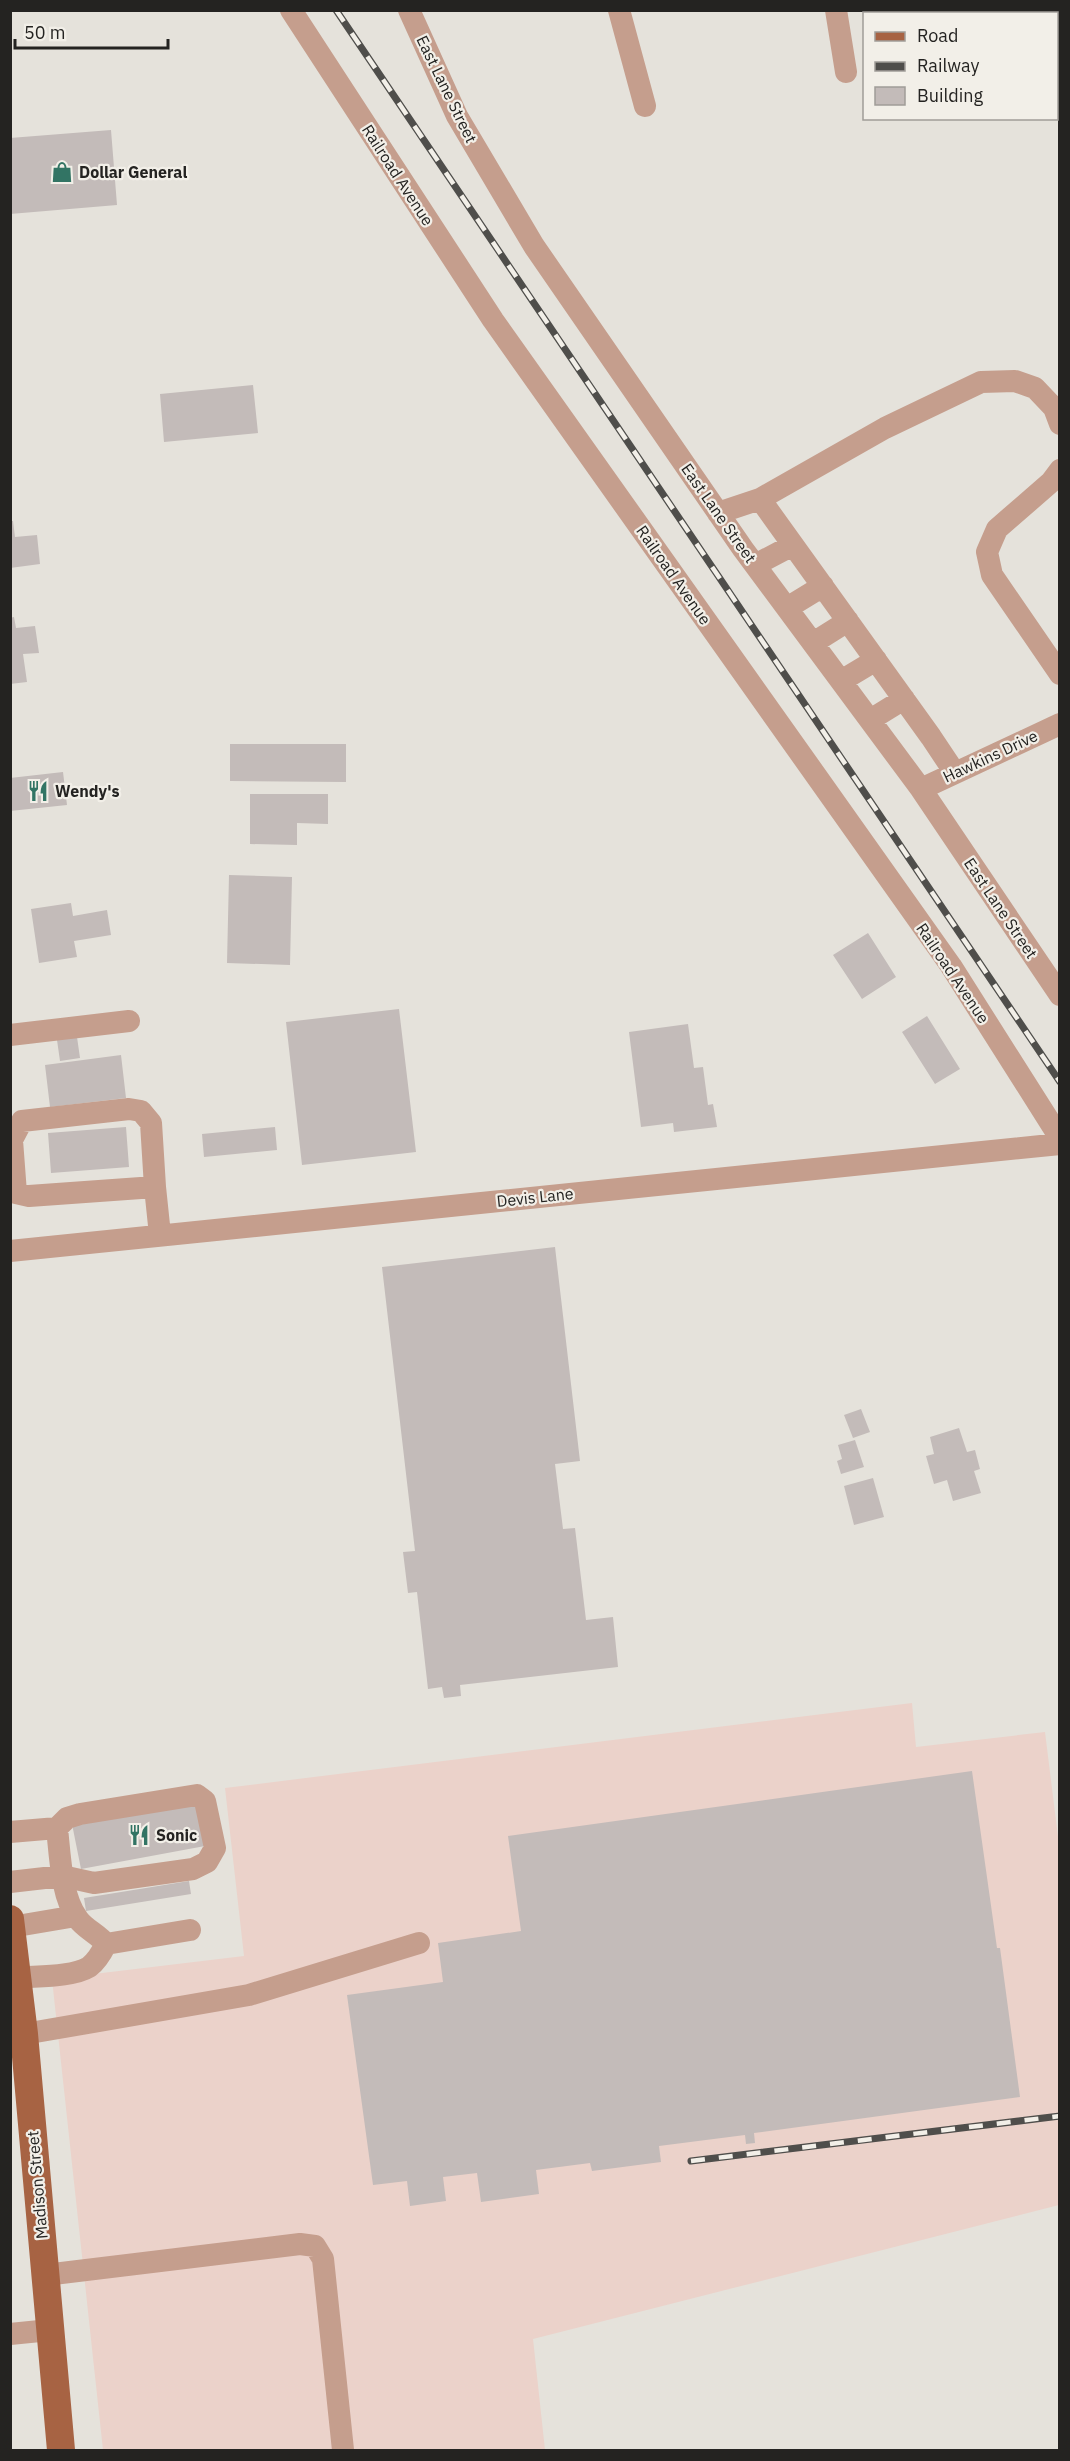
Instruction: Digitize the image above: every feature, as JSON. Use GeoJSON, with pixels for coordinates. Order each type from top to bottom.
{"type":"FeatureCollection","features":[{"type":"Feature","properties":{"kind":"main road","name":"Madison Street"},"geometry":{"type":"LineString","coordinates":[[11,1923],[24,2034],[61,2451]]}},
{"type":"Feature","properties":{"kind":"street","name":"Railroad Avenue"},"geometry":{"type":"LineString","coordinates":[[291,10],[493,320],[951,966],[1059,1139]]}},
{"type":"Feature","properties":{"kind":"street","name":"East Lane Street"},"geometry":{"type":"LineString","coordinates":[[409,10],[457,116],[534,246],[755,565],[921,789],[1059,995]]}},
{"type":"Feature","properties":{"kind":"street"},"geometry":{"type":"LineString","coordinates":[[620,10],[645,106]]}},
{"type":"Feature","properties":{"kind":"street"},"geometry":{"type":"LineString","coordinates":[[837,10],[846,72]]}},
{"type":"Feature","properties":{"kind":"street"},"geometry":{"type":"LineString","coordinates":[[718,513],[760,499],[885,428],[981,382],[1015,381],[1035,388],[1054,408],[1059,424]]}},
{"type":"Feature","properties":{"kind":"street"},"geometry":{"type":"LineString","coordinates":[[1059,470],[1051,482],[997,529],[987,552],[992,575],[1059,674]]}},
{"type":"Feature","properties":{"kind":"street"},"geometry":{"type":"LineString","coordinates":[[760,499],[904,699],[954,773]]}},
{"type":"Feature","properties":{"kind":"street"},"geometry":{"type":"LineString","coordinates":[[755,565],[793,545]]}},
{"type":"Feature","properties":{"kind":"street"},"geometry":{"type":"LineString","coordinates":[[787,608],[823,586]]}},
{"type":"Feature","properties":{"kind":"street"},"geometry":{"type":"LineString","coordinates":[[813,643],[848,621]]}},
{"type":"Feature","properties":{"kind":"street"},"geometry":{"type":"LineString","coordinates":[[841,681],[876,660]]}},
{"type":"Feature","properties":{"kind":"street"},"geometry":{"type":"LineString","coordinates":[[870,720],[904,699]]}},
{"type":"Feature","properties":{"kind":"street","name":"Hawkins Drive"},"geometry":{"type":"LineString","coordinates":[[921,789],[1059,724]]}},
{"type":"Feature","properties":{"kind":"street"},"geometry":{"type":"LineString","coordinates":[[10,1035],[129,1021]]}},
{"type":"Feature","properties":{"kind":"street"},"geometry":{"type":"LineString","coordinates":[[155,1187],[29,1196],[16,1193],[11,1140],[22,1121],[129,1109],[141,1111],[151,1124],[160,1235]]}},
{"type":"Feature","properties":{"kind":"street","name":"Devis Lane"},"geometry":{"type":"LineString","coordinates":[[10,1251],[1059,1139]]}},
{"type":"Feature","properties":{"kind":"street"},"geometry":{"type":"LineString","coordinates":[[10,1832],[57,1828],[67,1818],[80,1814],[197,1795],[205,1801],[215,1848],[207,1862],[193,1869],[94,1883],[63,1876],[10,1882]]}},
{"type":"Feature","properties":{"kind":"street"},"geometry":{"type":"LineString","coordinates":[[57,1828],[63,1876],[76,1916],[106,1944]]}},
{"type":"Feature","properties":{"kind":"street"},"geometry":{"type":"LineString","coordinates":[[11,1923],[76,1916]]}},
{"type":"Feature","properties":{"kind":"street"},"geometry":{"type":"LineString","coordinates":[[106,1944],[190,1930]]}},
{"type":"Feature","properties":{"kind":"street"},"geometry":{"type":"LineString","coordinates":[[24,2034],[249,1995],[419,1943]]}},
{"type":"Feature","properties":{"kind":"street"},"geometry":{"type":"LineString","coordinates":[[17,1978],[76,1972],[87,1968],[100,1955],[106,1944]]}},
{"type":"Feature","properties":{"kind":"street"},"geometry":{"type":"LineString","coordinates":[[45,2275],[300,2244],[315,2246],[323,2259],[343,2451]]}},
{"type":"Feature","properties":{"kind":"street"},"geometry":{"type":"LineString","coordinates":[[10,2334],[50,2330]]}},
{"type":"Feature","properties":{"kind":"shaded area"},"geometry":{"type":"Polygon","coordinates":[[[912,1703],[916,1747],[1045,1732],[1060,1853],[1059,2205],[533,2339],[545,2450],[103,2450],[52,1979],[244,1956],[225,1788],[912,1703]]]}},
{"type":"Feature","properties":{"kind":"building"},"geometry":{"type":"Polygon","coordinates":[[[1042,10],[1060,10],[1060,19],[1058,19],[1058,12],[1042,12],[1042,10]]]}},
{"type":"Feature","properties":{"kind":"building","name":"Dollar General"},"geometry":{"type":"Polygon","coordinates":[[[111,130],[117,205],[10,214],[10,138],[111,130]]]}},
{"type":"Feature","properties":{"kind":"building"},"geometry":{"type":"Polygon","coordinates":[[[253,385],[258,433],[164,442],[160,394],[253,385]]]}},
{"type":"Feature","properties":{"kind":"building"},"geometry":{"type":"Polygon","coordinates":[[[10,521],[13,521],[15,537],[37,535],[40,564],[10,568],[10,521]]]}},
{"type":"Feature","properties":{"kind":"building"},"geometry":{"type":"Polygon","coordinates":[[[14,617],[16,628],[35,626],[39,653],[23,654],[27,682],[10,684],[10,618],[14,617]]]}},
{"type":"Feature","properties":{"kind":"building"},"geometry":{"type":"Polygon","coordinates":[[[230,744],[346,744],[346,782],[230,781],[230,744]]]}},
{"type":"Feature","properties":{"kind":"building","name":"Wendy's"},"geometry":{"type":"Polygon","coordinates":[[[63,772],[67,805],[10,811],[10,778],[63,772]]]}},
{"type":"Feature","properties":{"kind":"building"},"geometry":{"type":"Polygon","coordinates":[[[250,794],[328,794],[328,824],[297,823],[297,845],[250,844],[250,794]]]}},
{"type":"Feature","properties":{"kind":"building"},"geometry":{"type":"Polygon","coordinates":[[[229,875],[292,877],[290,965],[227,963],[229,875]]]}},
{"type":"Feature","properties":{"kind":"building"},"geometry":{"type":"Polygon","coordinates":[[[71,903],[73,916],[107,910],[111,935],[74,941],[77,957],[39,963],[31,909],[71,903]]]}},
{"type":"Feature","properties":{"kind":"building"},"geometry":{"type":"Polygon","coordinates":[[[868,933],[896,977],[862,999],[833,955],[868,933]]]}},
{"type":"Feature","properties":{"kind":"building"},"geometry":{"type":"Polygon","coordinates":[[[399,1009],[416,1152],[302,1165],[286,1022],[399,1009]]]}},
{"type":"Feature","properties":{"kind":"building"},"geometry":{"type":"Polygon","coordinates":[[[927,1016],[960,1069],[935,1084],[902,1032],[927,1016]]]}},
{"type":"Feature","properties":{"kind":"building"},"geometry":{"type":"Polygon","coordinates":[[[688,1024],[694,1068],[703,1067],[708,1105],[713,1104],[717,1127],[674,1132],[673,1123],[641,1127],[629,1032],[688,1024]]]}},
{"type":"Feature","properties":{"kind":"building"},"geometry":{"type":"Polygon","coordinates":[[[77,1037],[80,1058],[60,1061],[57,1040],[77,1037]]]}},
{"type":"Feature","properties":{"kind":"building"},"geometry":{"type":"Polygon","coordinates":[[[121,1055],[126,1098],[50,1107],[45,1065],[121,1055]]]}},
{"type":"Feature","properties":{"kind":"building"},"geometry":{"type":"Polygon","coordinates":[[[126,1127],[129,1167],[51,1173],[48,1133],[126,1127]]]}},
{"type":"Feature","properties":{"kind":"building"},"geometry":{"type":"Polygon","coordinates":[[[275,1127],[277,1150],[204,1157],[202,1134],[275,1127]]]}},
{"type":"Feature","properties":{"kind":"building"},"geometry":{"type":"Polygon","coordinates":[[[555,1247],[580,1461],[555,1464],[563,1529],[575,1528],[586,1620],[613,1617],[618,1667],[460,1685],[461,1696],[444,1698],[442,1687],[428,1689],[417,1592],[408,1593],[403,1552],[415,1551],[382,1267],[555,1247]]]}},
{"type":"Feature","properties":{"kind":"building"},"geometry":{"type":"Polygon","coordinates":[[[861,1409],[870,1432],[853,1438],[844,1415],[861,1409]]]}},
{"type":"Feature","properties":{"kind":"building"},"geometry":{"type":"Polygon","coordinates":[[[959,1428],[967,1452],[975,1450],[980,1469],[974,1471],[981,1493],[953,1501],[947,1480],[934,1484],[926,1456],[934,1454],[930,1437],[959,1428]]]}},
{"type":"Feature","properties":{"kind":"building"},"geometry":{"type":"Polygon","coordinates":[[[855,1440],[864,1467],[841,1474],[837,1461],[842,1459],[838,1445],[855,1440]]]}},
{"type":"Feature","properties":{"kind":"building"},"geometry":{"type":"Polygon","coordinates":[[[873,1478],[884,1517],[854,1525],[844,1486],[873,1478]]]}},
{"type":"Feature","properties":{"kind":"building"},"geometry":{"type":"Polygon","coordinates":[[[972,1771],[997,1948],[1000,1948],[1020,2097],[754,2133],[755,2143],[746,2144],[745,2135],[659,2146],[661,2162],[592,2171],[590,2163],[536,2170],[539,2194],[481,2202],[477,2173],[443,2177],[446,2201],[410,2206],[407,2181],[373,2185],[347,1995],[443,1982],[438,1943],[521,1931],[508,1836],[972,1771]]]}},
{"type":"Feature","properties":{"kind":"building","name":"Sonic"},"geometry":{"type":"Polygon","coordinates":[[[197,1801],[205,1846],[81,1869],[72,1824],[197,1801]]]}},
{"type":"Feature","properties":{"kind":"building"},"geometry":{"type":"Polygon","coordinates":[[[189,1881],[191,1894],[86,1911],[84,1898],[189,1881]]]}},
{"type":"Feature","properties":{"kind":"railway"},"geometry":{"type":"LineString","coordinates":[[336,10],[1060,1082]]}},
{"type":"Feature","properties":{"kind":"railway"},"geometry":{"type":"LineString","coordinates":[[691,2161],[1060,2116]]}},
{"type":"Feature","properties":{"kind":"place","name":"Dollar General"},"geometry":{"type":"Point","coordinates":[62,172]}},
{"type":"Feature","properties":{"kind":"place","name":"Wendy's"},"geometry":{"type":"Point","coordinates":[38,791]}},
{"type":"Feature","properties":{"kind":"place","name":"Sonic"},"geometry":{"type":"Point","coordinates":[139,1835]}}]}
